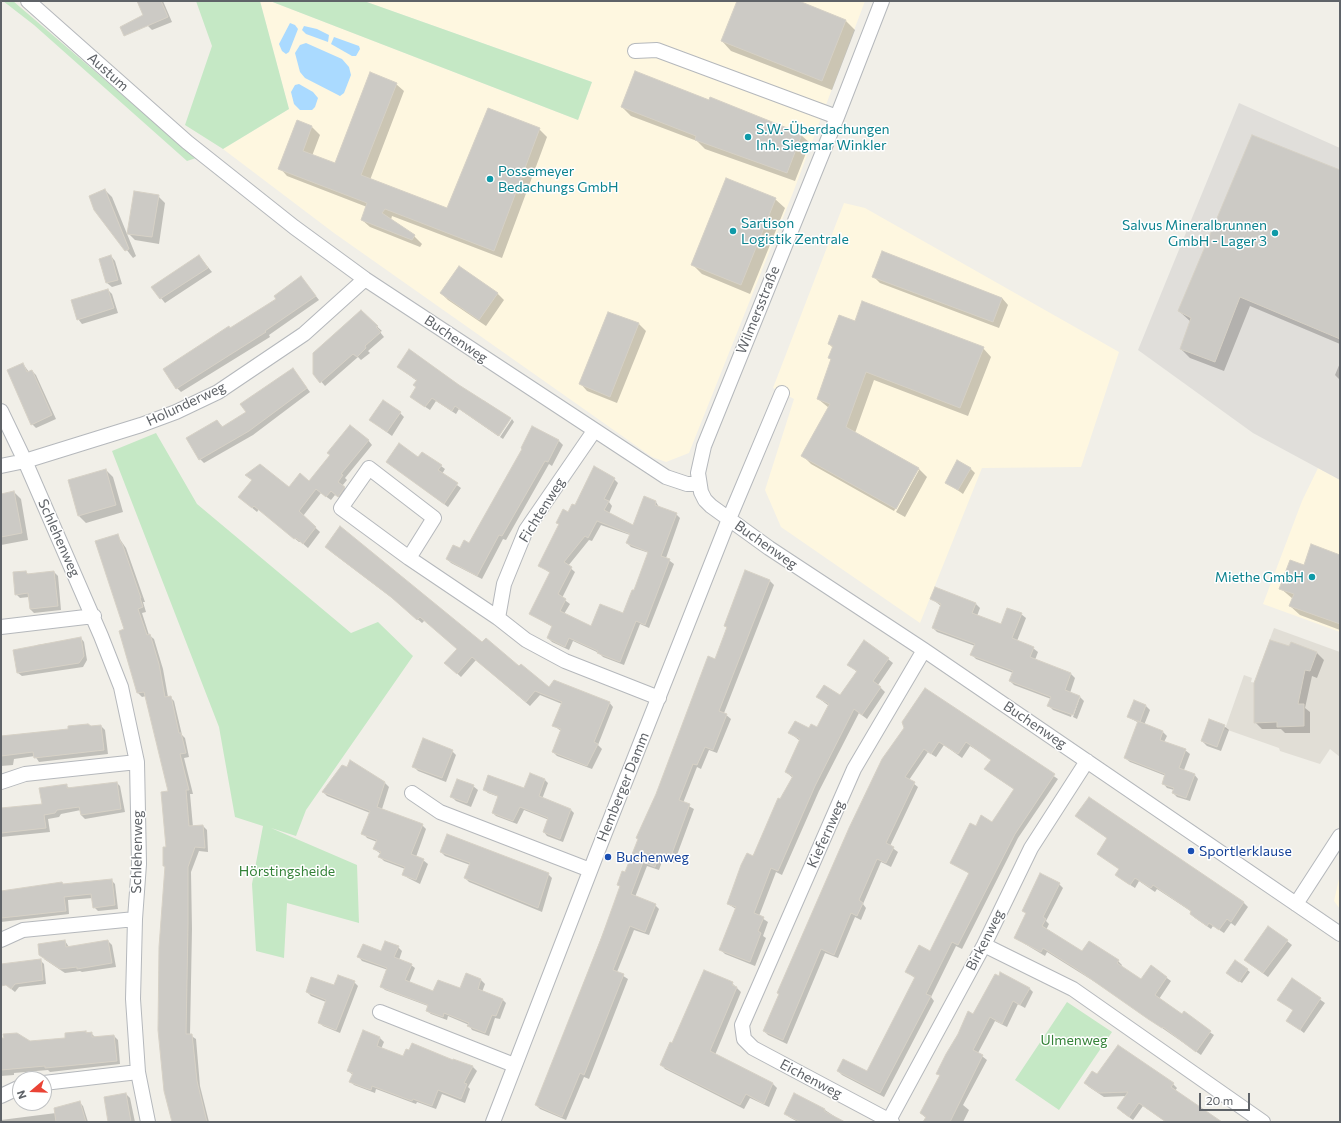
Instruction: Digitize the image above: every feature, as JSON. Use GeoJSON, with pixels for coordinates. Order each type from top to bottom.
{"type":"FeatureCollection","features":[{"type":"Feature","properties":{"kind":"street","name":"Austum"},"geometry":{"type":"LineString","coordinates":[[28,1],[187,142]]}},
{"type":"Feature","properties":{"kind":"street","name":"Wilmersstraße"},"geometry":{"type":"LineString","coordinates":[[699,484],[700,460],[704,446],[837,117],[882,1]]}},
{"type":"Feature","properties":{"kind":"street"},"geometry":{"type":"LineString","coordinates":[[635,51],[657,50],[837,117]]}},
{"type":"Feature","properties":{"kind":"street","name":"Buchenweg"},"geometry":{"type":"LineString","coordinates":[[187,142],[294,227],[365,279],[666,477],[687,484],[699,484],[705,500],[769,548],[924,650],[1340,934]]}},
{"type":"Feature","properties":{"kind":"street","name":"Holunderweg"},"geometry":{"type":"LineString","coordinates":[[1,466],[25,461],[141,425],[176,412],[218,392],[304,334],[365,279]]}},
{"type":"Feature","properties":{"kind":"street","name":"Buchenweg"},"geometry":{"type":"LineString","coordinates":[[729,519],[782,393]]}},
{"type":"Feature","properties":{"kind":"street","name":"Schlehenweg"},"geometry":{"type":"LineString","coordinates":[[1,410],[94,616],[121,687],[137,762],[139,864],[135,919],[133,999],[138,1072],[148,1122]]}},
{"type":"Feature","properties":{"kind":"street","name":"Fichtenweg"},"geometry":{"type":"LineString","coordinates":[[498,618],[504,584],[526,530],[594,431]]}},
{"type":"Feature","properties":{"kind":"street"},"geometry":{"type":"LineString","coordinates":[[409,558],[434,518],[369,468],[341,508],[409,558],[498,618],[526,640],[565,661],[658,698]]}},
{"type":"Feature","properties":{"kind":"street","name":"Hemberger Damm"},"geometry":{"type":"LineString","coordinates":[[493,1122],[590,870],[729,519]]}},
{"type":"Feature","properties":{"kind":"street"},"geometry":{"type":"LineString","coordinates":[[1,627],[94,616]]}},
{"type":"Feature","properties":{"kind":"street","name":"Kiefernweg"},"geometry":{"type":"LineString","coordinates":[[742,1025],[854,770],[924,650]]}},
{"type":"Feature","properties":{"kind":"street","name":"Birkenweg"},"geometry":{"type":"LineString","coordinates":[[889,1121],[984,945],[1031,848],[1087,761]]}},
{"type":"Feature","properties":{"kind":"street"},"geometry":{"type":"LineString","coordinates":[[1,782],[24,774],[137,762]]}},
{"type":"Feature","properties":{"kind":"street"},"geometry":{"type":"LineString","coordinates":[[412,793],[440,812],[590,870]]}},
{"type":"Feature","properties":{"kind":"street"},"geometry":{"type":"LineString","coordinates":[[1296,904],[1340,836]]}},
{"type":"Feature","properties":{"kind":"street"},"geometry":{"type":"LineString","coordinates":[[1,940],[23,930],[135,919]]}},
{"type":"Feature","properties":{"kind":"street"},"geometry":{"type":"LineString","coordinates":[[984,945],[1073,989],[1263,1122]]}},
{"type":"Feature","properties":{"kind":"street"},"geometry":{"type":"LineString","coordinates":[[380,1012],[514,1065]]}},
{"type":"Feature","properties":{"kind":"street","name":"Eichenweg"},"geometry":{"type":"LineString","coordinates":[[742,1025],[744,1039],[753,1048],[889,1121]]}},
{"type":"Feature","properties":{"kind":"street"},"geometry":{"type":"LineString","coordinates":[[52,1082],[138,1072]]}},
{"type":"Feature","properties":{"kind":"street"},"geometry":{"type":"LineString","coordinates":[[1,1096],[12,1090]]}},
{"type":"Feature","properties":{"kind":"shaded area"},"geometry":{"type":"Polygon","coordinates":[[[260,1],[270,1],[578,120],[592,82],[364,1],[865,1],[794,190],[689,453],[666,462],[652,457],[334,233],[223,149],[289,109],[260,1]]]}},
{"type":"Feature","properties":{"kind":"shaded area"},"geometry":{"type":"Polygon","coordinates":[[[1239,103],[1340,148],[1340,480],[1253,433],[1138,350],[1239,103]]]}},
{"type":"Feature","properties":{"kind":"shaded area"},"geometry":{"type":"Polygon","coordinates":[[[844,203],[865,208],[1119,352],[1081,467],[982,468],[920,623],[781,527],[765,490],[794,399],[773,388],[844,203]]]}},
{"type":"Feature","properties":{"kind":"shaded area"},"geometry":{"type":"Polygon","coordinates":[[[1318,468],[1340,480],[1340,632],[1263,604],[1302,501],[1318,468]]]}},
{"type":"Feature","properties":{"kind":"shaded area"},"geometry":{"type":"Polygon","coordinates":[[[1274,628],[1340,652],[1340,757],[1330,749],[1320,764],[1280,751],[1279,748],[1225,729],[1244,675],[1252,678],[1251,682],[1256,683],[1258,671],[1274,628]]]}},
{"type":"Feature","properties":{"kind":"shaded area"},"geometry":{"type":"Polygon","coordinates":[[[1340,874],[1340,909],[1334,901],[1340,874]]]}},
{"type":"Feature","properties":{"kind":"green space"},"geometry":{"type":"Polygon","coordinates":[[[3,1],[13,1],[196,158],[187,161],[34,25],[3,1]]]}},
{"type":"Feature","properties":{"kind":"green space"},"geometry":{"type":"Polygon","coordinates":[[[196,1],[260,1],[289,109],[223,149],[185,125],[212,46],[196,1]]]}},
{"type":"Feature","properties":{"kind":"green space"},"geometry":{"type":"Polygon","coordinates":[[[270,1],[364,1],[592,82],[578,120],[270,1]]]}},
{"type":"Feature","properties":{"kind":"green space","name":"Hörstingsheide"},"geometry":{"type":"Polygon","coordinates":[[[156,433],[197,504],[351,633],[378,622],[413,656],[306,810],[296,836],[271,828],[357,865],[359,923],[287,903],[284,958],[256,951],[252,884],[263,826],[235,817],[219,727],[112,451],[156,433]]]}},
{"type":"Feature","properties":{"kind":"green space","name":"Ulmenweg"},"geometry":{"type":"Polygon","coordinates":[[[1067,1002],[1112,1032],[1059,1110],[1015,1080],[1067,1002]]]}},
{"type":"Feature","properties":{"kind":"water"},"geometry":{"type":"Polygon","coordinates":[[[290,23],[295,25],[298,29],[289,52],[286,54],[282,51],[279,44],[290,23]]]}},
{"type":"Feature","properties":{"kind":"water"},"geometry":{"type":"Polygon","coordinates":[[[304,26],[317,29],[329,35],[328,42],[306,34],[302,30],[304,26]]]}},
{"type":"Feature","properties":{"kind":"water"},"geometry":{"type":"Polygon","coordinates":[[[334,37],[359,46],[360,49],[356,56],[352,56],[331,44],[334,37]]]}},
{"type":"Feature","properties":{"kind":"water"},"geometry":{"type":"Polygon","coordinates":[[[306,43],[342,59],[349,67],[351,75],[344,93],[340,96],[305,78],[300,72],[295,53],[300,45],[306,43]]]}},
{"type":"Feature","properties":{"kind":"water"},"geometry":{"type":"Polygon","coordinates":[[[299,84],[313,92],[318,98],[315,107],[312,110],[300,110],[294,104],[291,92],[295,85],[299,84]]]}},
{"type":"Feature","properties":{"kind":"building"},"geometry":{"type":"Polygon","coordinates":[[[137,1],[161,1],[168,17],[124,36],[120,27],[143,15],[137,1]]]}},
{"type":"Feature","properties":{"kind":"building"},"geometry":{"type":"Polygon","coordinates":[[[737,1],[799,1],[846,20],[822,81],[721,41],[737,1]]]}},
{"type":"Feature","properties":{"kind":"building"},"geometry":{"type":"Polygon","coordinates":[[[635,71],[709,100],[710,97],[802,134],[787,173],[695,140],[696,136],[621,107],[635,71]]]}},
{"type":"Feature","properties":{"kind":"building"},"geometry":{"type":"Polygon","coordinates":[[[370,72],[397,83],[361,175],[447,208],[488,108],[540,128],[494,251],[385,209],[382,213],[415,235],[412,240],[361,220],[367,203],[278,169],[297,120],[312,126],[303,151],[335,163],[370,72]]]}},
{"type":"Feature","properties":{"kind":"building","name":"Salvus Mineralbrunnen GmbH - Lager 3"},"geometry":{"type":"Polygon","coordinates":[[[1252,135],[1340,170],[1340,339],[1240,297],[1215,362],[1180,349],[1191,318],[1178,311],[1252,135]]]}},
{"type":"Feature","properties":{"kind":"building","name":"Sartison Logistik Zentrale"},"geometry":{"type":"Polygon","coordinates":[[[726,178],[776,198],[741,285],[691,265],[726,178]]]}},
{"type":"Feature","properties":{"kind":"building"},"geometry":{"type":"Polygon","coordinates":[[[105,189],[129,249],[125,251],[94,210],[89,196],[105,189]]]}},
{"type":"Feature","properties":{"kind":"building"},"geometry":{"type":"Polygon","coordinates":[[[134,191],[159,195],[152,237],[127,234],[134,191]]]}},
{"type":"Feature","properties":{"kind":"building"},"geometry":{"type":"Polygon","coordinates":[[[882,251],[1002,298],[993,322],[872,277],[882,251]]]}},
{"type":"Feature","properties":{"kind":"building"},"geometry":{"type":"Polygon","coordinates":[[[111,255],[118,280],[106,283],[99,259],[111,255]]]}},
{"type":"Feature","properties":{"kind":"building"},"geometry":{"type":"Polygon","coordinates":[[[199,255],[208,268],[160,299],[151,287],[199,255]]]}},
{"type":"Feature","properties":{"kind":"building"},"geometry":{"type":"Polygon","coordinates":[[[459,266],[498,293],[479,320],[440,293],[459,266]]]}},
{"type":"Feature","properties":{"kind":"building"},"geometry":{"type":"Polygon","coordinates":[[[301,276],[316,296],[265,331],[266,332],[176,389],[163,369],[229,326],[230,328],[276,299],[274,296],[301,276]]]}},
{"type":"Feature","properties":{"kind":"building"},"geometry":{"type":"Polygon","coordinates":[[[108,289],[114,308],[77,320],[71,300],[108,289]]]}},
{"type":"Feature","properties":{"kind":"building"},"geometry":{"type":"Polygon","coordinates":[[[862,301],[984,347],[960,408],[866,372],[846,427],[919,468],[896,509],[801,456],[830,404],[817,399],[831,359],[828,358],[833,346],[828,344],[839,315],[855,321],[862,301]]]}},
{"type":"Feature","properties":{"kind":"building"},"geometry":{"type":"Polygon","coordinates":[[[361,310],[378,326],[376,327],[381,332],[365,346],[366,348],[357,357],[353,354],[320,383],[313,374],[313,353],[361,310]]]}},
{"type":"Feature","properties":{"kind":"building"},"geometry":{"type":"Polygon","coordinates":[[[608,312],[639,323],[610,397],[579,384],[608,312]]]}},
{"type":"Feature","properties":{"kind":"building"},"geometry":{"type":"Polygon","coordinates":[[[409,349],[459,385],[511,418],[499,436],[455,406],[452,411],[432,398],[425,407],[410,397],[416,387],[413,385],[417,380],[397,367],[409,349]]]}},
{"type":"Feature","properties":{"kind":"building"},"geometry":{"type":"Polygon","coordinates":[[[23,363],[27,372],[32,370],[52,415],[31,425],[7,370],[23,363]]]}},
{"type":"Feature","properties":{"kind":"building"},"geometry":{"type":"Polygon","coordinates":[[[293,368],[307,388],[249,431],[199,460],[186,438],[217,420],[222,427],[246,412],[240,404],[293,368]]]}},
{"type":"Feature","properties":{"kind":"building"},"geometry":{"type":"Polygon","coordinates":[[[383,400],[401,412],[387,432],[369,420],[383,400]]]}},
{"type":"Feature","properties":{"kind":"building"},"geometry":{"type":"Polygon","coordinates":[[[350,425],[369,440],[341,474],[343,475],[338,482],[345,487],[338,497],[331,491],[326,497],[316,489],[299,511],[316,527],[303,544],[296,538],[294,539],[254,506],[252,508],[238,497],[252,480],[245,475],[260,464],[289,487],[300,473],[309,481],[330,455],[327,453],[350,425]]]}},
{"type":"Feature","properties":{"kind":"building"},"geometry":{"type":"Polygon","coordinates":[[[532,426],[559,440],[548,462],[545,461],[502,536],[499,535],[477,576],[446,559],[453,545],[460,548],[464,540],[469,543],[522,449],[521,448],[532,426]]]}},
{"type":"Feature","properties":{"kind":"building"},"geometry":{"type":"Polygon","coordinates":[[[399,443],[418,457],[422,452],[442,465],[438,470],[458,483],[444,504],[386,462],[399,443]]]}},
{"type":"Feature","properties":{"kind":"building"},"geometry":{"type":"Polygon","coordinates":[[[957,460],[971,468],[958,490],[945,483],[957,460]]]}},
{"type":"Feature","properties":{"kind":"building"},"geometry":{"type":"Polygon","coordinates":[[[594,466],[615,478],[604,499],[609,501],[604,510],[633,525],[644,496],[656,501],[655,505],[677,513],[661,556],[670,559],[645,625],[636,621],[620,662],[597,653],[598,651],[569,638],[565,647],[547,638],[552,626],[529,614],[550,572],[538,566],[559,524],[556,523],[563,509],[568,512],[572,504],[575,505],[594,466]],[[597,521],[588,538],[585,536],[564,562],[572,567],[558,594],[566,599],[560,611],[591,626],[600,604],[623,613],[632,590],[634,590],[648,552],[626,543],[630,534],[597,521]]]}},
{"type":"Feature","properties":{"kind":"building"},"geometry":{"type":"Polygon","coordinates":[[[106,469],[116,505],[78,516],[68,480],[106,469]]]}},
{"type":"Feature","properties":{"kind":"building"},"geometry":{"type":"Polygon","coordinates":[[[14,491],[22,533],[1,537],[1,494],[14,491]]]}},
{"type":"Feature","properties":{"kind":"building"},"geometry":{"type":"Polygon","coordinates":[[[340,526],[482,642],[486,638],[519,666],[521,664],[549,687],[554,680],[610,702],[594,742],[598,744],[587,766],[552,752],[561,729],[552,726],[562,702],[535,691],[526,702],[472,657],[457,674],[444,663],[457,649],[420,617],[417,620],[391,597],[325,547],[340,526]]]}},
{"type":"Feature","properties":{"kind":"building"},"geometry":{"type":"Polygon","coordinates":[[[118,534],[141,598],[143,607],[138,609],[147,635],[150,634],[159,664],[165,697],[171,696],[179,733],[181,733],[186,753],[180,754],[189,790],[186,790],[189,826],[203,825],[205,848],[195,847],[188,867],[186,1034],[192,1034],[197,1081],[207,1122],[172,1122],[164,1091],[158,1030],[159,947],[165,866],[163,866],[163,847],[166,847],[161,792],[168,791],[144,692],[137,693],[119,631],[124,629],[95,541],[118,534]]]}},
{"type":"Feature","properties":{"kind":"building","name":"Miethe GmbH"},"geometry":{"type":"Polygon","coordinates":[[[1311,544],[1340,555],[1340,624],[1289,606],[1294,594],[1279,589],[1290,560],[1304,565],[1311,544]]]}},
{"type":"Feature","properties":{"kind":"building"},"geometry":{"type":"Polygon","coordinates":[[[745,570],[770,580],[719,711],[727,714],[713,750],[705,747],[697,765],[693,764],[679,800],[690,804],[670,859],[659,855],[655,867],[643,862],[631,894],[656,904],[645,932],[630,926],[613,970],[624,974],[584,1075],[580,1073],[562,1117],[535,1105],[601,939],[620,886],[617,885],[622,871],[625,872],[638,839],[636,838],[656,794],[708,656],[715,659],[727,627],[724,626],[745,570]]]}},
{"type":"Feature","properties":{"kind":"building"},"geometry":{"type":"Polygon","coordinates":[[[26,571],[27,574],[54,571],[58,606],[30,609],[28,593],[15,595],[13,572],[26,571]]]}},
{"type":"Feature","properties":{"kind":"building"},"geometry":{"type":"Polygon","coordinates":[[[935,587],[976,603],[972,613],[1001,624],[1007,608],[1022,613],[1012,638],[1034,647],[1030,657],[1071,673],[1065,690],[1080,696],[1073,715],[1047,706],[1051,697],[1009,681],[1013,671],[970,655],[975,644],[932,628],[941,604],[930,599],[935,587]]]}},
{"type":"Feature","properties":{"kind":"building"},"geometry":{"type":"Polygon","coordinates":[[[81,637],[84,656],[79,663],[17,673],[13,650],[81,637]]]}},
{"type":"Feature","properties":{"kind":"building"},"geometry":{"type":"Polygon","coordinates":[[[864,640],[889,658],[873,681],[881,687],[862,715],[854,709],[815,786],[778,871],[771,868],[754,913],[764,917],[758,931],[761,933],[750,962],[719,950],[736,907],[727,904],[741,865],[747,853],[753,856],[778,798],[780,799],[793,776],[785,772],[800,739],[788,733],[795,721],[809,728],[811,724],[817,727],[829,704],[816,697],[824,685],[840,695],[857,671],[847,665],[864,640]]]}},
{"type":"Feature","properties":{"kind":"building"},"geometry":{"type":"Polygon","coordinates":[[[1270,640],[1289,646],[1291,642],[1317,652],[1310,671],[1305,670],[1298,704],[1304,704],[1304,726],[1277,727],[1277,722],[1254,723],[1254,683],[1270,640]]]}},
{"type":"Feature","properties":{"kind":"building"},"geometry":{"type":"Polygon","coordinates":[[[925,688],[1055,774],[1015,834],[958,945],[952,942],[926,994],[931,996],[880,1093],[837,1071],[843,1059],[867,1071],[915,977],[905,972],[919,945],[930,951],[969,873],[950,863],[970,823],[976,826],[981,815],[992,822],[1014,789],[984,769],[991,760],[966,742],[958,754],[939,742],[931,754],[924,749],[905,777],[915,782],[886,843],[894,847],[886,863],[877,859],[859,900],[863,903],[857,916],[851,913],[834,955],[821,949],[783,1040],[763,1031],[779,994],[777,993],[849,828],[882,759],[904,728],[902,722],[925,688]]]}},
{"type":"Feature","properties":{"kind":"building"},"geometry":{"type":"Polygon","coordinates":[[[1134,700],[1146,705],[1140,722],[1127,717],[1134,700]]]}},
{"type":"Feature","properties":{"kind":"building"},"geometry":{"type":"Polygon","coordinates":[[[1209,719],[1225,725],[1217,747],[1201,741],[1209,719]]]}},
{"type":"Feature","properties":{"kind":"building"},"geometry":{"type":"Polygon","coordinates":[[[1138,721],[1163,731],[1160,740],[1186,749],[1179,768],[1195,774],[1186,798],[1172,793],[1174,788],[1162,784],[1165,774],[1124,758],[1138,721]]]}},
{"type":"Feature","properties":{"kind":"building"},"geometry":{"type":"Polygon","coordinates":[[[88,724],[91,726],[101,725],[104,750],[34,758],[33,752],[1,756],[1,736],[68,729],[68,726],[88,724]]]}},
{"type":"Feature","properties":{"kind":"building"},"geometry":{"type":"Polygon","coordinates":[[[423,738],[453,750],[442,778],[412,767],[423,738]]]}},
{"type":"Feature","properties":{"kind":"building"},"geometry":{"type":"Polygon","coordinates":[[[350,760],[385,782],[377,807],[423,824],[411,854],[424,859],[416,880],[402,875],[405,867],[378,857],[381,852],[373,849],[377,840],[361,834],[370,811],[322,792],[342,765],[347,767],[350,760]]]}},
{"type":"Feature","properties":{"kind":"building"},"geometry":{"type":"Polygon","coordinates":[[[530,773],[545,779],[539,796],[571,809],[560,839],[543,832],[548,818],[520,807],[513,821],[492,813],[498,796],[483,790],[488,775],[524,788],[530,773]]]}},
{"type":"Feature","properties":{"kind":"building"},"geometry":{"type":"Polygon","coordinates":[[[457,779],[474,785],[467,803],[450,797],[457,779]]]}},
{"type":"Feature","properties":{"kind":"building"},"geometry":{"type":"Polygon","coordinates":[[[117,782],[121,809],[81,815],[79,807],[57,810],[55,813],[44,815],[46,828],[1,833],[1,808],[42,804],[39,788],[67,784],[67,788],[117,782]]]}},
{"type":"Feature","properties":{"kind":"building"},"geometry":{"type":"Polygon","coordinates":[[[1089,797],[1244,902],[1231,922],[1227,919],[1219,930],[1209,923],[1207,926],[1190,914],[1191,911],[1153,885],[1151,888],[1135,878],[1130,885],[1115,875],[1119,869],[1097,854],[1107,838],[1075,816],[1089,797]]]}},
{"type":"Feature","properties":{"kind":"building"},"geometry":{"type":"Polygon","coordinates":[[[447,834],[549,873],[538,908],[464,878],[470,863],[440,852],[447,834]]]}},
{"type":"Feature","properties":{"kind":"building"},"geometry":{"type":"Polygon","coordinates":[[[1040,873],[1060,883],[1043,917],[1046,919],[1042,926],[1082,951],[1089,941],[1119,960],[1117,963],[1141,979],[1151,965],[1167,977],[1155,995],[1182,1014],[1184,1011],[1211,1031],[1196,1052],[1163,1027],[1162,1028],[1148,1019],[1078,970],[1043,948],[1041,952],[1014,938],[1026,913],[1022,911],[1040,873]]]}},
{"type":"Feature","properties":{"kind":"building"},"geometry":{"type":"Polygon","coordinates":[[[112,879],[115,905],[93,908],[91,894],[64,897],[66,911],[1,918],[1,891],[62,882],[63,884],[112,879]]]}},
{"type":"Feature","properties":{"kind":"building"},"geometry":{"type":"Polygon","coordinates":[[[1268,926],[1288,940],[1263,973],[1244,960],[1268,926]]]}},
{"type":"Feature","properties":{"kind":"building"},"geometry":{"type":"Polygon","coordinates":[[[65,940],[66,947],[108,940],[112,963],[77,969],[77,967],[60,969],[39,955],[38,944],[65,940]]]}},
{"type":"Feature","properties":{"kind":"building"},"geometry":{"type":"Polygon","coordinates":[[[385,941],[399,946],[394,957],[412,964],[405,980],[433,991],[438,980],[460,988],[466,973],[481,979],[478,989],[503,999],[496,1016],[492,1015],[485,1033],[467,1026],[469,1023],[444,1013],[443,1017],[426,1011],[428,1005],[380,987],[387,968],[357,957],[363,944],[381,951],[385,941]]]}},
{"type":"Feature","properties":{"kind":"building"},"geometry":{"type":"Polygon","coordinates":[[[41,959],[43,980],[15,984],[11,989],[6,985],[1,986],[1,964],[41,959]]]}},
{"type":"Feature","properties":{"kind":"building"},"geometry":{"type":"Polygon","coordinates":[[[1235,960],[1248,969],[1239,982],[1226,973],[1235,960]]]}},
{"type":"Feature","properties":{"kind":"building"},"geometry":{"type":"Polygon","coordinates":[[[704,970],[733,982],[732,985],[737,987],[710,1051],[773,1083],[764,1104],[746,1094],[740,1105],[660,1065],[670,1042],[672,1043],[704,970]]]}},
{"type":"Feature","properties":{"kind":"building"},"geometry":{"type":"Polygon","coordinates":[[[1000,972],[1030,988],[1020,1005],[1013,1001],[1002,1024],[990,1017],[973,1050],[983,1055],[950,1122],[923,1122],[926,1117],[920,1113],[940,1075],[936,1074],[958,1034],[968,1011],[973,1014],[995,974],[999,976],[1000,972]]]}},
{"type":"Feature","properties":{"kind":"building"},"geometry":{"type":"Polygon","coordinates":[[[338,975],[355,981],[336,1030],[318,1023],[326,1000],[306,992],[311,977],[334,985],[338,975]]]}},
{"type":"Feature","properties":{"kind":"building"},"geometry":{"type":"Polygon","coordinates":[[[1292,978],[1321,998],[1300,1030],[1286,1021],[1293,1010],[1277,1000],[1292,978]]]}},
{"type":"Feature","properties":{"kind":"building"},"geometry":{"type":"Polygon","coordinates":[[[363,1030],[380,1037],[377,1046],[403,1056],[406,1049],[409,1050],[412,1043],[453,1060],[473,1066],[464,1083],[467,1084],[461,1099],[438,1090],[432,1106],[413,1099],[412,1101],[372,1086],[371,1090],[349,1082],[353,1073],[347,1071],[363,1030]]]}},
{"type":"Feature","properties":{"kind":"building"},"geometry":{"type":"Polygon","coordinates":[[[86,1031],[86,1033],[92,1032],[92,1037],[114,1035],[117,1061],[45,1068],[45,1066],[1,1070],[1,1038],[4,1038],[3,1034],[17,1033],[30,1041],[65,1038],[65,1033],[86,1031]]]}},
{"type":"Feature","properties":{"kind":"building"},"geometry":{"type":"Polygon","coordinates":[[[1118,1045],[1174,1083],[1171,1087],[1222,1122],[1166,1122],[1139,1103],[1129,1117],[1117,1108],[1128,1092],[1099,1093],[1084,1083],[1092,1071],[1097,1074],[1118,1045]]]}},
{"type":"Feature","properties":{"kind":"building"},"geometry":{"type":"Polygon","coordinates":[[[126,1093],[131,1122],[108,1122],[104,1097],[126,1093]]]}},
{"type":"Feature","properties":{"kind":"building"},"geometry":{"type":"Polygon","coordinates":[[[794,1093],[825,1109],[824,1111],[845,1122],[801,1122],[784,1114],[794,1093]]]}},
{"type":"Feature","properties":{"kind":"building"},"geometry":{"type":"Polygon","coordinates":[[[80,1101],[86,1122],[56,1122],[54,1108],[80,1101]]]}},
{"type":"Feature","properties":{"kind":"place","name":"S.W.-Überdachungen Inh. Siegmar Winkler"},"geometry":{"type":"Point","coordinates":[748,137]}},
{"type":"Feature","properties":{"kind":"place","name":"Possemeyer Bedachungs GmbH"},"geometry":{"type":"Point","coordinates":[490,179]}},
{"type":"Feature","properties":{"kind":"place","name":"Sartison Logistik Zentrale"},"geometry":{"type":"Point","coordinates":[733,231]}},
{"type":"Feature","properties":{"kind":"place","name":"Salvus Mineralbrunnen GmbH - Lager 3"},"geometry":{"type":"Point","coordinates":[1275,233]}},
{"type":"Feature","properties":{"kind":"place","name":"Miethe GmbH"},"geometry":{"type":"Point","coordinates":[1312,577]}},
{"type":"Feature","properties":{"kind":"place","name":"Sportlerklause"},"geometry":{"type":"Point","coordinates":[1191,851]}},
{"type":"Feature","properties":{"kind":"place","name":"Buchenweg"},"geometry":{"type":"Point","coordinates":[608,857]}}]}
